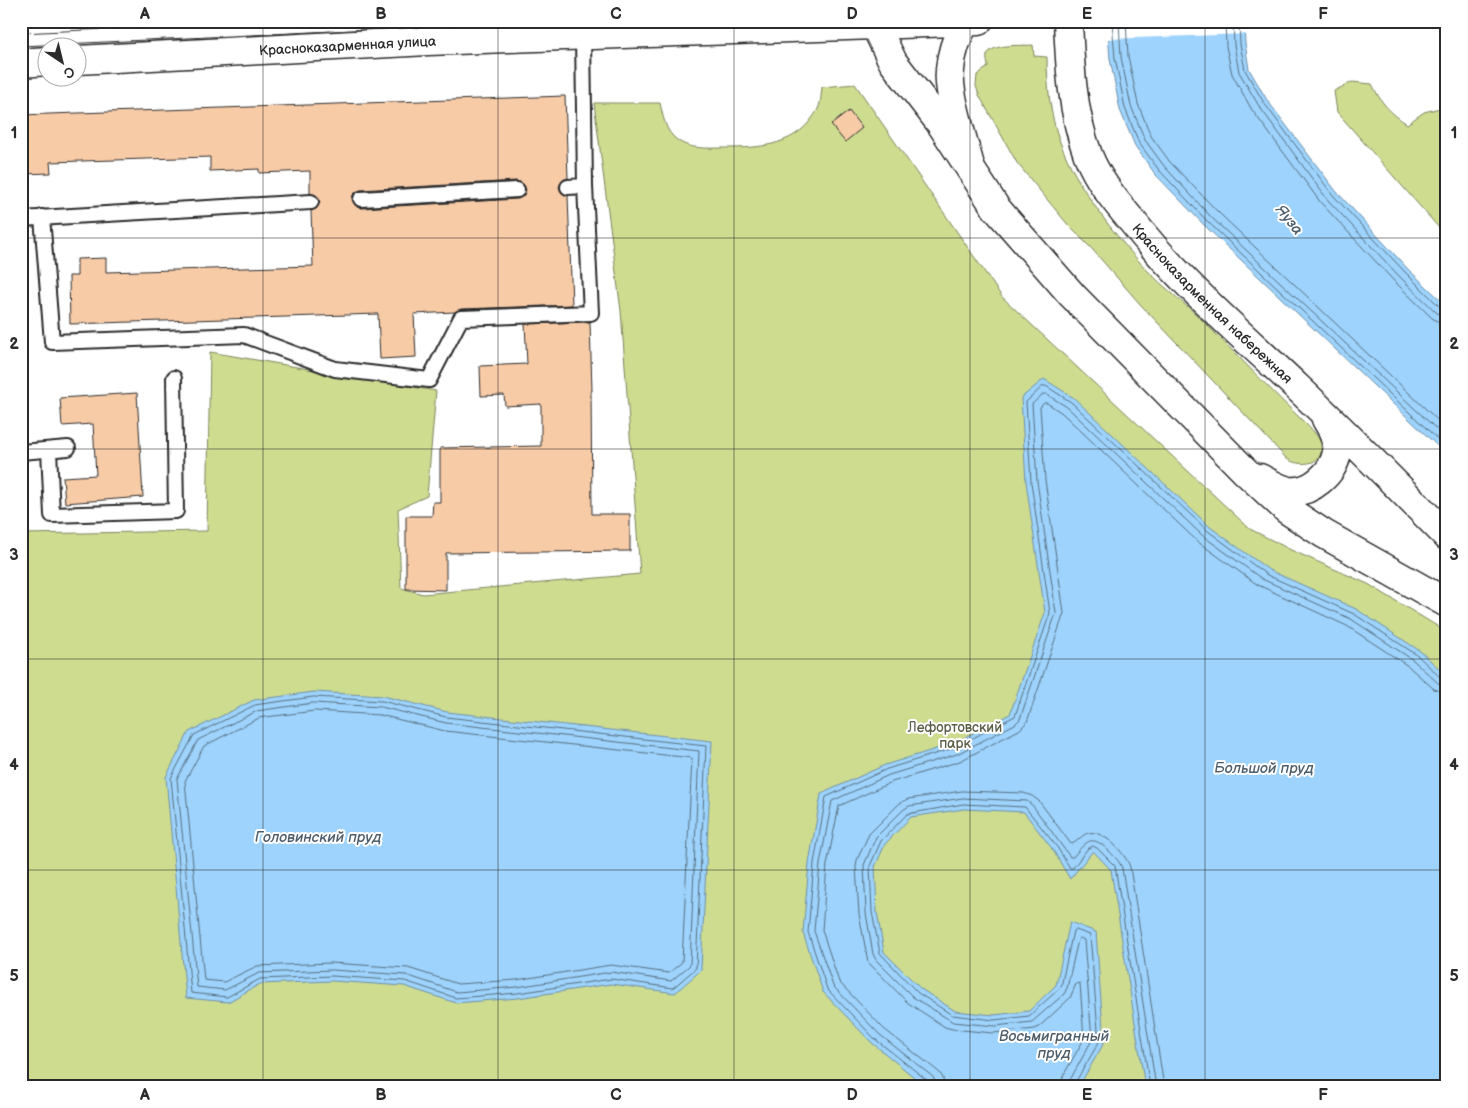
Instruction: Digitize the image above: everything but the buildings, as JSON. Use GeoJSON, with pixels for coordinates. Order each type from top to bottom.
{"type":"FeatureCollection","features":[{"type":"Feature","properties":{"kind":"main road","name":"Красноказарменная улица"},"geometry":{"type":"LineString","coordinates":[[88,59],[428,40],[874,23],[978,21]]}},
{"type":"Feature","properties":{"kind":"main road","name":"Красноказарменная набережная"},"geometry":{"type":"LineString","coordinates":[[1068,21],[1070,64],[1076,116],[1089,156],[1109,193],[1143,236],[1184,281],[1321,409],[1447,536]]}},
{"type":"Feature","properties":{"kind":"main road"},"geometry":{"type":"LineString","coordinates":[[965,22],[955,41],[949,71],[951,89],[971,170]]}},
{"type":"Feature","properties":{"kind":"main road"},"geometry":{"type":"LineString","coordinates":[[874,23],[893,62],[920,95],[996,208],[1072,295],[1245,471],[1286,508],[1324,534],[1447,603]]}},
{"type":"Feature","properties":{"kind":"main road"},"geometry":{"type":"LineString","coordinates":[[21,63],[38,62]]}},
{"type":"Feature","properties":{"kind":"main road"},"geometry":{"type":"LineString","coordinates":[[1245,471],[1276,487],[1291,491],[1312,486],[1323,478],[1332,468],[1337,451],[1335,436],[1321,409]]}},
{"type":"Feature","properties":{"kind":"lane"},"geometry":{"type":"LineString","coordinates":[[42,218],[52,342],[244,335],[335,369],[429,380],[461,318],[590,313],[584,186],[584,35]]}},
{"type":"Feature","properties":{"kind":"lane"},"geometry":{"type":"LineString","coordinates":[[568,187],[584,186]]}},
{"type":"Feature","properties":{"kind":"lane"},"geometry":{"type":"LineString","coordinates":[[361,199],[517,190]]}},
{"type":"Feature","properties":{"kind":"lane"},"geometry":{"type":"LineString","coordinates":[[21,219],[311,202]]}},
{"type":"Feature","properties":{"kind":"lane"},"geometry":{"type":"LineString","coordinates":[[49,450],[52,515],[176,511],[174,378]]}},
{"type":"Feature","properties":{"kind":"lane"},"geometry":{"type":"LineString","coordinates":[[21,452],[68,448]]}},
{"type":"Feature","properties":{"kind":"green space"},"geometry":{"type":"Polygon","coordinates":[[[1033,45],[1034,56],[1047,57],[1050,100],[1060,142],[1086,193],[1122,242],[1147,270],[1203,321],[1312,430],[1319,440],[1321,447],[1320,456],[1317,460],[1302,464],[1287,459],[1140,304],[1092,249],[1069,226],[1017,163],[979,95],[976,86],[977,75],[988,67],[987,55],[990,51],[1008,46],[1033,45]]]}},
{"type":"Feature","properties":{"kind":"green space"},"geometry":{"type":"Polygon","coordinates":[[[1352,82],[1372,84],[1386,107],[1407,124],[1424,112],[1447,108],[1447,237],[1337,112],[1334,91],[1352,82]]]}},
{"type":"Feature","properties":{"kind":"green space","name":"Лефортовский парк"},"geometry":{"type":"Polygon","coordinates":[[[855,84],[1002,297],[1250,529],[1291,550],[1368,584],[1447,634],[1447,1087],[21,1087],[21,534],[207,531],[210,352],[436,391],[427,496],[398,509],[401,588],[423,594],[640,574],[621,311],[594,103],[660,103],[667,128],[682,143],[694,147],[739,148],[765,145],[790,138],[810,121],[818,109],[822,87],[855,84]]]}},
{"type":"Feature","properties":{"kind":"water","name":"Яуза"},"geometry":{"type":"Polygon","coordinates":[[[1107,21],[1244,21],[1249,69],[1267,100],[1336,191],[1407,268],[1447,306],[1447,455],[1204,225],[1155,174],[1135,146],[1120,110],[1110,59],[1107,21]]]}},
{"type":"Feature","properties":{"kind":"water","name":"Большой пруд"},"geometry":{"type":"Polygon","coordinates":[[[1044,379],[1074,398],[1210,527],[1269,570],[1356,609],[1420,651],[1447,676],[1447,1087],[1145,1087],[1111,870],[1093,851],[1070,879],[1053,850],[1024,812],[964,809],[911,817],[885,844],[875,867],[877,912],[884,952],[921,989],[955,1011],[994,1015],[1029,1011],[1056,985],[1070,922],[1096,932],[1104,1043],[1079,1086],[930,1087],[920,1082],[871,1042],[823,992],[803,933],[809,863],[821,794],[885,765],[952,744],[1010,714],[1045,613],[1026,482],[1021,398],[1044,379]]]}},
{"type":"Feature","properties":{"kind":"water","name":"Головинский пруд"},"geometry":{"type":"Polygon","coordinates":[[[314,692],[383,696],[447,712],[712,741],[701,970],[675,993],[611,984],[518,998],[456,1003],[404,986],[332,981],[260,984],[228,1002],[186,998],[166,777],[189,732],[254,700],[314,692]]]}},
{"type":"Feature","properties":{"kind":"water"},"geometry":{"type":"Polygon","coordinates":[[[21,974],[26,1087],[21,1087],[21,974]]]}},
{"type":"Feature","properties":{"kind":"pier"},"geometry":{"type":"Polygon","coordinates":[[[1105,21],[1246,21],[1247,34],[1106,39],[1105,21]]]}},
{"type":"Feature","properties":{"kind":"tram line"},"geometry":{"type":"LineString","coordinates":[[21,33],[277,21]]}},
{"type":"Feature","properties":{"kind":"tram line"},"geometry":{"type":"LineString","coordinates":[[21,46],[542,21]]}},
{"type":"Feature","properties":{"kind":"water label","name":"Восьмигранный пруд"},"geometry":{"type":"Point","coordinates":[1054,1044]}}]}
